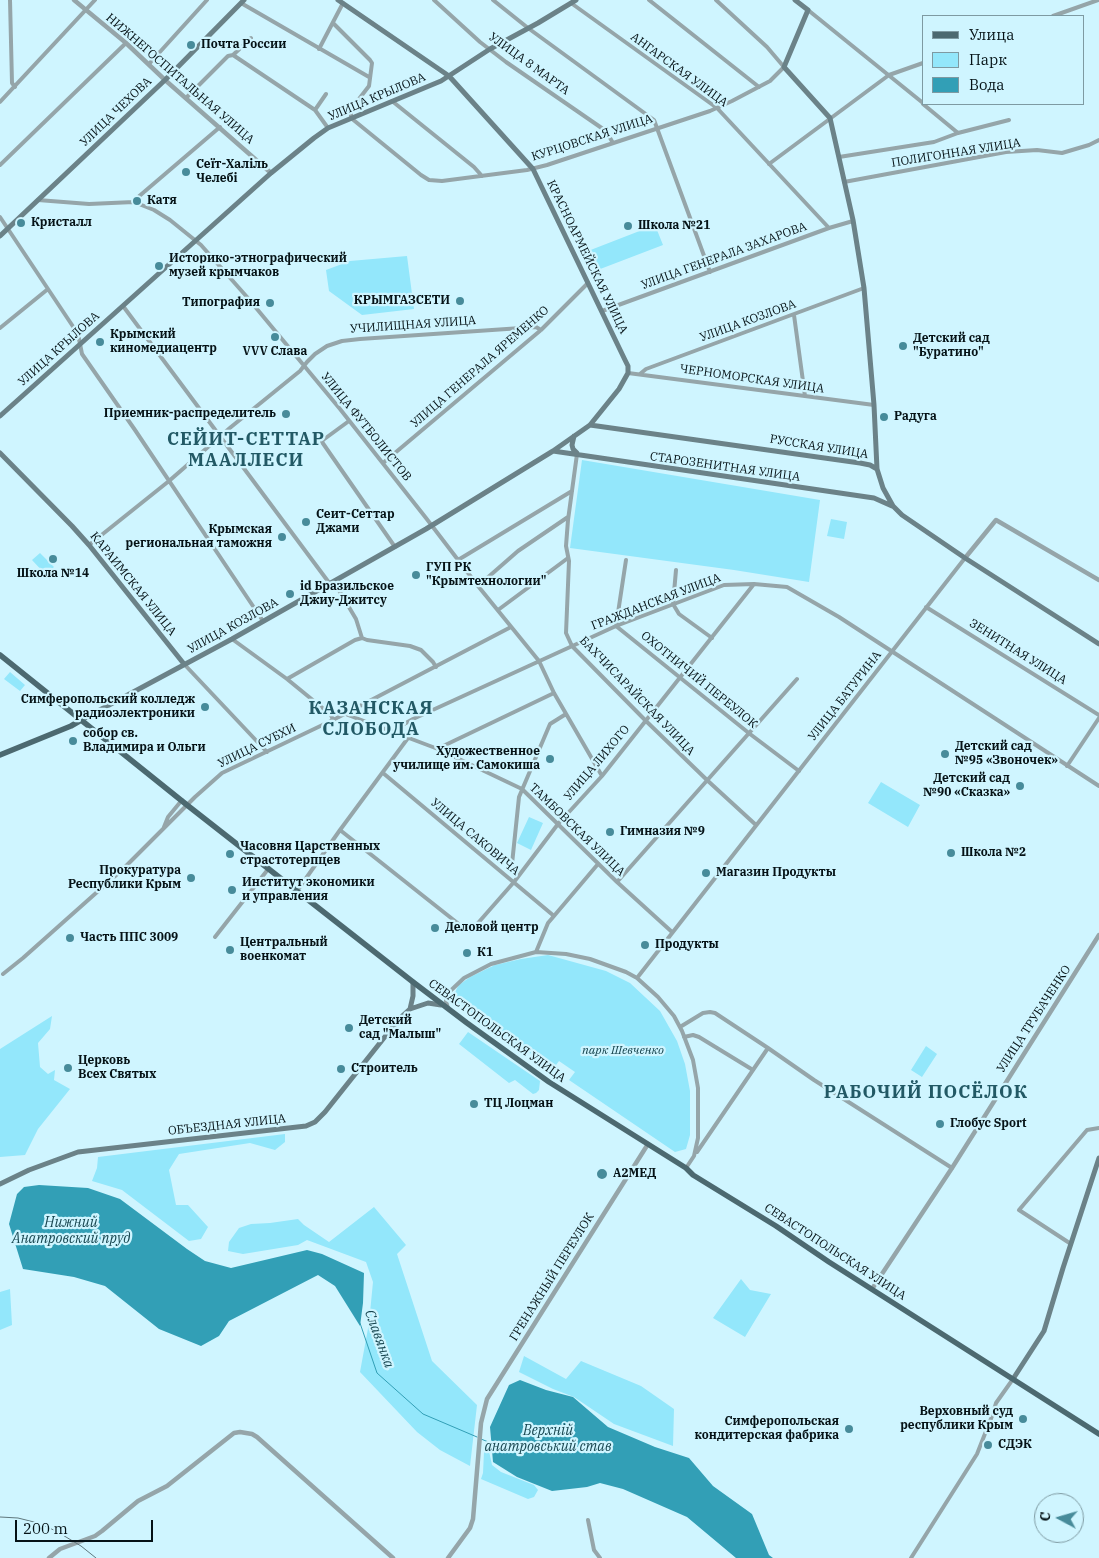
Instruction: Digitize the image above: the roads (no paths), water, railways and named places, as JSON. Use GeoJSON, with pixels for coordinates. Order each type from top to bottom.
{"type":"FeatureCollection","features":[{"type":"Feature","properties":{"kind":"main road","name":"КРАСНОАРМЕЙСКАЯ УЛИЦА"},"geometry":{"type":"LineString","coordinates":[[338,0],[449,76],[533,168],[626,360],[628,374]]}},
{"type":"Feature","properties":{"kind":"main road","name":"УЛИЦА КРЫЛОВА"},"geometry":{"type":"LineString","coordinates":[[0,416],[309,141],[328,128],[449,76],[490,49],[576,0]]}},
{"type":"Feature","properties":{"kind":"main road","name":"ПОЛИГОННАЯ УЛИЦА"},"geometry":{"type":"LineString","coordinates":[[795,0],[808,10]]}},
{"type":"Feature","properties":{"kind":"main road","name":"УЛИЦА ЧЕХОВА"},"geometry":{"type":"LineString","coordinates":[[0,236],[165,80],[242,2]]}},
{"type":"Feature","properties":{"kind":"main road","name":"КУРЦОВСКАЯ УЛИЦА"},"geometry":{"type":"LineString","coordinates":[[784,67],[808,10]]}},
{"type":"Feature","properties":{"kind":"main road"},"geometry":{"type":"LineString","coordinates":[[784,67],[830,118],[853,221],[864,288],[874,405],[877,469]]}},
{"type":"Feature","properties":{"kind":"main road","name":"УЛИЦА КОЗЛОВА"},"geometry":{"type":"LineString","coordinates":[[1,755],[71,726],[232,639],[432,526],[553,451],[590,425],[619,389],[628,374]]}},
{"type":"Feature","properties":{"kind":"main road","name":"РУССКАЯ УЛИЦА"},"geometry":{"type":"LineString","coordinates":[[590,425],[870,465],[877,469],[883,488],[893,506],[902,515],[1099,644]]}},
{"type":"Feature","properties":{"kind":"main road","name":"БАХЧИСАРАЙСКАЯ УЛИЦА"},"geometry":{"type":"LineString","coordinates":[[574,436],[572,445],[577,454]]}},
{"type":"Feature","properties":{"kind":"main road","name":"СТАРОЗЕНИТНАЯ УЛИЦА"},"geometry":{"type":"LineString","coordinates":[[553,451],[874,498],[893,506]]}},
{"type":"Feature","properties":{"kind":"main road","name":"КАРАИМСКАЯ УЛИЦА"},"geometry":{"type":"LineString","coordinates":[[0,452],[89,545],[184,664]]}},
{"type":"Feature","properties":{"kind":"main road"},"geometry":{"type":"LineString","coordinates":[[870,465],[877,457]]}},
{"type":"Feature","properties":{"kind":"main road"},"geometry":{"type":"LineString","coordinates":[[874,498],[880,496],[883,488]]}},
{"type":"Feature","properties":{"kind":"main road","name":"СЕВАСТОПОЛЬСКАЯ УЛИЦА"},"geometry":{"type":"LineString","coordinates":[[0,655],[413,982],[551,1083],[1099,1434]]}},
{"type":"Feature","properties":{"kind":"main road"},"geometry":{"type":"LineString","coordinates":[[410,1009],[414,996],[413,982]]}},
{"type":"Feature","properties":{"kind":"main road"},"geometry":{"type":"LineString","coordinates":[[410,1009],[428,1003],[436,1003],[448,1008]]}},
{"type":"Feature","properties":{"kind":"main road","name":"ОБЪЕЗДНАЯ УЛИЦА"},"geometry":{"type":"LineString","coordinates":[[0,1184],[29,1170],[78,1152],[306,1126],[315,1122],[326,1112],[399,1019],[410,1009]]}},
{"type":"Feature","properties":{"kind":"main road"},"geometry":{"type":"LineString","coordinates":[[1013,1379],[1044,1331],[1099,1158]]}},
{"type":"Feature","properties":{"kind":"street"},"geometry":{"type":"LineString","coordinates":[[10,0],[12,83],[15,87]]}},
{"type":"Feature","properties":{"kind":"street","name":"НИЖНЕГОСПИТАЛЬНАЯ УЛИЦА"},"geometry":{"type":"LineString","coordinates":[[74,0],[126,43],[165,80],[271,173]]}},
{"type":"Feature","properties":{"kind":"street"},"geometry":{"type":"LineString","coordinates":[[0,102],[95,0]]}},
{"type":"Feature","properties":{"kind":"street"},"geometry":{"type":"LineString","coordinates":[[149,64],[207,0]]}},
{"type":"Feature","properties":{"kind":"street","name":"УЛИЦА 8 МАРТА"},"geometry":{"type":"LineString","coordinates":[[434,0],[506,62],[606,132],[613,143]]}},
{"type":"Feature","properties":{"kind":"street"},"geometry":{"type":"LineString","coordinates":[[493,0],[528,28],[654,120],[710,272]]}},
{"type":"Feature","properties":{"kind":"street"},"geometry":{"type":"LineString","coordinates":[[649,0],[758,87]]}},
{"type":"Feature","properties":{"kind":"street"},"geometry":{"type":"LineString","coordinates":[[716,0],[766,47],[784,67]]}},
{"type":"Feature","properties":{"kind":"street"},"geometry":{"type":"LineString","coordinates":[[1056,15],[1098,0]]}},
{"type":"Feature","properties":{"kind":"street"},"geometry":{"type":"LineString","coordinates":[[242,2],[318,49],[369,77]]}},
{"type":"Feature","properties":{"kind":"street"},"geometry":{"type":"LineString","coordinates":[[318,49],[344,3]]}},
{"type":"Feature","properties":{"kind":"street","name":"АНГАРСКАЯ УЛИЦА"},"geometry":{"type":"LineString","coordinates":[[570,3],[717,108],[829,228]]}},
{"type":"Feature","properties":{"kind":"street","name":"ПОЛИГОННАЯ УЛИЦА"},"geometry":{"type":"LineString","coordinates":[[808,10],[922,103]]}},
{"type":"Feature","properties":{"kind":"street"},"geometry":{"type":"LineString","coordinates":[[333,23],[372,62],[368,86],[352,108],[350,112],[352,118]]}},
{"type":"Feature","properties":{"kind":"street"},"geometry":{"type":"LineString","coordinates":[[186,98],[228,56],[233,55],[251,38]]}},
{"type":"Feature","properties":{"kind":"street"},"geometry":{"type":"LineString","coordinates":[[0,165],[126,43]]}},
{"type":"Feature","properties":{"kind":"street"},"geometry":{"type":"LineString","coordinates":[[233,55],[315,110],[328,128]]}},
{"type":"Feature","properties":{"kind":"street"},"geometry":{"type":"LineString","coordinates":[[769,164],[889,75],[922,63]]}},
{"type":"Feature","properties":{"kind":"street","name":"КУРЦОВСКАЯ УЛИЦА"},"geometry":{"type":"LineString","coordinates":[[352,118],[428,180],[442,181],[533,168],[613,143],[717,108],[770,81],[784,67]]}},
{"type":"Feature","properties":{"kind":"street"},"geometry":{"type":"LineString","coordinates":[[315,110],[326,94]]}},
{"type":"Feature","properties":{"kind":"street"},"geometry":{"type":"LineString","coordinates":[[392,101],[474,167],[482,176]]}},
{"type":"Feature","properties":{"kind":"street","name":"ПОЛИГОННАЯ УЛИЦА"},"geometry":{"type":"LineString","coordinates":[[924,105],[958,133]]}},
{"type":"Feature","properties":{"kind":"street","name":"ПОЛИГОННАЯ УЛИЦА"},"geometry":{"type":"LineString","coordinates":[[839,157],[934,142],[958,133],[1008,120]]}},
{"type":"Feature","properties":{"kind":"street"},"geometry":{"type":"LineString","coordinates":[[134,202],[220,128]]}},
{"type":"Feature","properties":{"kind":"street","name":"ПОЛИГОННАЯ УЛИЦА"},"geometry":{"type":"LineString","coordinates":[[844,182],[1006,152],[1038,150],[1062,153],[1099,140]]}},
{"type":"Feature","properties":{"kind":"street","name":"УЛИЦА ФУТБОЛИСТОВ"},"geometry":{"type":"LineString","coordinates":[[38,200],[89,204],[134,202],[154,210],[170,220],[196,241],[247,297],[349,421],[539,661],[554,693],[602,776]]}},
{"type":"Feature","properties":{"kind":"street"},"geometry":{"type":"LineString","coordinates":[[0,217],[78,334],[82,354],[136,430],[264,621]]}},
{"type":"Feature","properties":{"kind":"street","name":"УЛИЦА ГЕНЕРАЛА ЗАХАРОВА"},"geometry":{"type":"LineString","coordinates":[[602,310],[853,221]]}},
{"type":"Feature","properties":{"kind":"street","name":"УЛИЦА ГЕНЕРАЛА ЯРЕМЕНКО"},"geometry":{"type":"LineString","coordinates":[[383,463],[541,330],[588,283]]}},
{"type":"Feature","properties":{"kind":"street","name":"УЛИЦА КОЗЛОВА"},"geometry":{"type":"LineString","coordinates":[[640,374],[646,370],[864,288]]}},
{"type":"Feature","properties":{"kind":"street"},"geometry":{"type":"LineString","coordinates":[[0,328],[48,289]]}},
{"type":"Feature","properties":{"kind":"street"},"geometry":{"type":"LineString","coordinates":[[123,306],[332,583],[356,619],[362,638]]}},
{"type":"Feature","properties":{"kind":"street"},"geometry":{"type":"LineString","coordinates":[[794,315],[805,396]]}},
{"type":"Feature","properties":{"kind":"street","name":"УЧИЛИЩНАЯ УЛИЦА"},"geometry":{"type":"LineString","coordinates":[[89,545],[169,481],[300,370],[315,354],[327,346],[342,341],[536,327],[541,330]]}},
{"type":"Feature","properties":{"kind":"street","name":"ЧЕРНОМОРСКАЯ УЛИЦА"},"geometry":{"type":"LineString","coordinates":[[628,374],[640,374],[874,405]]}},
{"type":"Feature","properties":{"kind":"street"},"geometry":{"type":"LineString","coordinates":[[349,421],[322,442],[395,547]]}},
{"type":"Feature","properties":{"kind":"street","name":"БАХЧИСАРАЙСКАЯ УЛИЦА"},"geometry":{"type":"LineString","coordinates":[[577,454],[566,546],[568,558],[566,633],[572,646],[708,782],[756,825]]}},
{"type":"Feature","properties":{"kind":"street"},"geometry":{"type":"LineString","coordinates":[[458,560],[572,491]]}},
{"type":"Feature","properties":{"kind":"street"},"geometry":{"type":"LineString","coordinates":[[478,586],[518,551],[568,517]]}},
{"type":"Feature","properties":{"kind":"street","name":"УЛИЦА БАТУРИНА"},"geometry":{"type":"LineString","coordinates":[[637,978],[926,606],[996,520],[1099,580]]}},
{"type":"Feature","properties":{"kind":"street"},"geometry":{"type":"LineString","coordinates":[[498,610],[568,558]]}},
{"type":"Feature","properties":{"kind":"street"},"geometry":{"type":"LineString","coordinates":[[616,626],[626,560]]}},
{"type":"Feature","properties":{"kind":"street"},"geometry":{"type":"LineString","coordinates":[[676,570],[673,604],[679,614],[712,638]]}},
{"type":"Feature","properties":{"kind":"street","name":"ГРАЖДАНСКАЯ УЛИЦА"},"geometry":{"type":"LineString","coordinates":[[393,732],[413,719],[616,626],[724,585],[754,584],[787,587],[839,617],[1099,786]]}},
{"type":"Feature","properties":{"kind":"street","name":"УЛИЦА ЛИХОГО"},"geometry":{"type":"LineString","coordinates":[[340,830],[465,930],[473,930],[514,882],[558,824],[602,776],[754,584]]}},
{"type":"Feature","properties":{"kind":"street","name":"ЗЕНИТНАЯ УЛИЦА"},"geometry":{"type":"LineString","coordinates":[[926,606],[1099,716]]}},
{"type":"Feature","properties":{"kind":"street","name":"ОХОТНИЧИЙ ПЕРЕУЛОК"},"geometry":{"type":"LineString","coordinates":[[616,626],[799,771]]}},
{"type":"Feature","properties":{"kind":"street","name":"УЛИЦА СУБХИ"},"geometry":{"type":"LineString","coordinates":[[164,827],[169,819],[182,810],[185,802],[222,773],[333,720],[511,627]]}},
{"type":"Feature","properties":{"kind":"street"},"geometry":{"type":"LineString","coordinates":[[288,679],[355,640],[362,638],[410,646],[421,650],[434,662],[436,667]]}},
{"type":"Feature","properties":{"kind":"street"},"geometry":{"type":"LineString","coordinates":[[232,639],[288,679],[330,715],[333,720]]}},
{"type":"Feature","properties":{"kind":"street","name":"КАРАИМСКАЯ УЛИЦА"},"geometry":{"type":"LineString","coordinates":[[184,664],[267,752]]}},
{"type":"Feature","properties":{"kind":"street"},"geometry":{"type":"LineString","coordinates":[[617,882],[708,782],[797,679]]}},
{"type":"Feature","properties":{"kind":"street"},"geometry":{"type":"LineString","coordinates":[[438,749],[554,693]]}},
{"type":"Feature","properties":{"kind":"street","name":"ТАМБОВСКАЯ УЛИЦА"},"geometry":{"type":"LineString","coordinates":[[346,713],[438,749],[522,789],[598,864],[672,932]]}},
{"type":"Feature","properties":{"kind":"street"},"geometry":{"type":"LineString","coordinates":[[512,864],[518,797],[550,724],[566,714]]}},
{"type":"Feature","properties":{"kind":"street"},"geometry":{"type":"LineString","coordinates":[[1067,766],[1099,716]]}},
{"type":"Feature","properties":{"kind":"street"},"geometry":{"type":"LineString","coordinates":[[297,890],[408,738]]}},
{"type":"Feature","properties":{"kind":"street","name":"УЛИЦА САКОВИЧА"},"geometry":{"type":"LineString","coordinates":[[383,773],[554,916]]}},
{"type":"Feature","properties":{"kind":"street"},"geometry":{"type":"LineString","coordinates":[[3,974],[116,875],[164,827],[168,817],[185,802]]}},
{"type":"Feature","properties":{"kind":"street"},"geometry":{"type":"LineString","coordinates":[[536,952],[548,923],[598,864]]}},
{"type":"Feature","properties":{"kind":"street"},"geometry":{"type":"LineString","coordinates":[[215,937],[268,868]]}},
{"type":"Feature","properties":{"kind":"street","name":"УЛИЦА ТРУБАЧЕНКО"},"geometry":{"type":"LineString","coordinates":[[872,1289],[952,1168],[1099,936]]}},
{"type":"Feature","properties":{"kind":"street"},"geometry":{"type":"LineString","coordinates":[[448,1008],[446,995],[464,978],[491,964],[536,952],[566,954],[590,959],[637,978],[663,1002],[680,1027],[693,1060],[698,1088],[698,1138],[694,1156]]}},
{"type":"Feature","properties":{"kind":"street"},"geometry":{"type":"LineString","coordinates":[[680,1027],[703,1013],[715,1013],[814,1080],[952,1168]]}},
{"type":"Feature","properties":{"kind":"street"},"geometry":{"type":"LineString","coordinates":[[684,1037],[689,1035],[696,1036],[753,1070]]}},
{"type":"Feature","properties":{"kind":"street"},"geometry":{"type":"LineString","coordinates":[[686,1168],[768,1048]]}},
{"type":"Feature","properties":{"kind":"street"},"geometry":{"type":"LineString","coordinates":[[1071,1244],[1019,1210],[1087,1130],[1099,1128]]}},
{"type":"Feature","properties":{"kind":"street","name":"ГРЕНАЖНЫЙ ПЕРЕУЛОК"},"geometry":{"type":"LineString","coordinates":[[448,1558],[470,1528],[473,1518],[481,1424],[487,1399],[648,1144]]}},
{"type":"Feature","properties":{"kind":"street"},"geometry":{"type":"LineString","coordinates":[[911,1558],[977,1454],[996,1403],[1013,1379]]}},
{"type":"Feature","properties":{"kind":"street"},"geometry":{"type":"LineString","coordinates":[[49,1558],[60,1550],[95,1536],[138,1501],[167,1486],[234,1433],[240,1432],[257,1437],[393,1558]]}},
{"type":"Feature","properties":{"kind":"street"},"geometry":{"type":"LineString","coordinates":[[588,1520],[594,1550],[600,1558]]}},
{"type":"Feature","properties":{"kind":"water","name":"Нижний Анатровский пруд"},"geometry":{"type":"Polygon","coordinates":[[[39,1185],[88,1188],[120,1199],[205,1261],[231,1268],[307,1250],[322,1254],[364,1273],[360,1326],[335,1286],[318,1275],[229,1321],[219,1336],[201,1346],[159,1329],[105,1286],[74,1277],[23,1269],[9,1224],[17,1194],[24,1187],[39,1185]]]}},
{"type":"Feature","properties":{"kind":"water","name":"Верхній анатровський став"},"geometry":{"type":"Polygon","coordinates":[[[520,1380],[546,1390],[573,1397],[608,1427],[655,1447],[689,1458],[713,1486],[752,1514],[769,1555],[773,1558],[736,1558],[687,1517],[623,1489],[600,1483],[587,1487],[552,1491],[517,1477],[493,1462],[490,1427],[509,1385],[520,1380]]]}},
{"type":"Feature","properties":{"kind":"waterway","name":"Славянка"},"geometry":{"type":"LineString","coordinates":[[360,1323],[377,1373],[423,1414],[477,1437]]}},
{"type":"Feature","properties":{"kind":"waterway","name":"Славянка"},"geometry":{"type":"LineString","coordinates":[[481,1439],[491,1443]]}},
{"type":"Feature","properties":{"kind":"railway"},"geometry":{"type":"LineString","coordinates":[[0,1517],[18,1518],[38,1523],[81,1546],[96,1558]]}},
{"type":"Feature","properties":{"kind":"place","name":"Почта России"},"geometry":{"type":"Point","coordinates":[191,45]}},
{"type":"Feature","properties":{"kind":"place","name":"Сеїт-Халіль Челебі"},"geometry":{"type":"Point","coordinates":[186,172]}},
{"type":"Feature","properties":{"kind":"place","name":"Катя"},"geometry":{"type":"Point","coordinates":[137,201]}},
{"type":"Feature","properties":{"kind":"place","name":"Кристалл"},"geometry":{"type":"Point","coordinates":[21,223]}},
{"type":"Feature","properties":{"kind":"place","name":"Школа №21"},"geometry":{"type":"Point","coordinates":[628,226]}},
{"type":"Feature","properties":{"kind":"place","name":"Историко-этнографический музей крымчаков"},"geometry":{"type":"Point","coordinates":[159,266]}},
{"type":"Feature","properties":{"kind":"place","name":"КРЫМГАЗСЕТИ"},"geometry":{"type":"Point","coordinates":[460,301]}},
{"type":"Feature","properties":{"kind":"place","name":"Типография"},"geometry":{"type":"Point","coordinates":[270,303]}},
{"type":"Feature","properties":{"kind":"place","name":"VVV Слава"},"geometry":{"type":"Point","coordinates":[275,337]}},
{"type":"Feature","properties":{"kind":"place","name":"Крымский киномедиацентр"},"geometry":{"type":"Point","coordinates":[100,342]}},
{"type":"Feature","properties":{"kind":"place","name":"Детский сад \"Буратино\""},"geometry":{"type":"Point","coordinates":[903,346]}},
{"type":"Feature","properties":{"kind":"place","name":"Приемник-распределитель"},"geometry":{"type":"Point","coordinates":[286,414]}},
{"type":"Feature","properties":{"kind":"place","name":"Радуга"},"geometry":{"type":"Point","coordinates":[884,417]}},
{"type":"Feature","properties":{"kind":"place","name":"Сеит-Сеттар Джами"},"geometry":{"type":"Point","coordinates":[306,522]}},
{"type":"Feature","properties":{"kind":"place","name":"Крымская региональная таможня"},"geometry":{"type":"Point","coordinates":[282,537]}},
{"type":"Feature","properties":{"kind":"place","name":"Школа №14"},"geometry":{"type":"Point","coordinates":[53,559]}},
{"type":"Feature","properties":{"kind":"place","name":"ГУП РК \"Крымтехнологии\""},"geometry":{"type":"Point","coordinates":[416,575]}},
{"type":"Feature","properties":{"kind":"place","name":"id Бразильское Джиу-Джитсу"},"geometry":{"type":"Point","coordinates":[290,594]}},
{"type":"Feature","properties":{"kind":"place","name":"Симферопольский колледж радиоэлектроники"},"geometry":{"type":"Point","coordinates":[205,707]}},
{"type":"Feature","properties":{"kind":"place","name":"собор св. Владимира и Ольги"},"geometry":{"type":"Point","coordinates":[73,741]}},
{"type":"Feature","properties":{"kind":"place","name":"Детский сад №95 «Звоночек»"},"geometry":{"type":"Point","coordinates":[945,754]}},
{"type":"Feature","properties":{"kind":"place","name":"Художественное училище им. Самокиша"},"geometry":{"type":"Point","coordinates":[550,759]}},
{"type":"Feature","properties":{"kind":"place","name":"Детский сад №90 «Сказка»"},"geometry":{"type":"Point","coordinates":[1020,786]}},
{"type":"Feature","properties":{"kind":"place","name":"Гимназия №9"},"geometry":{"type":"Point","coordinates":[610,832]}},
{"type":"Feature","properties":{"kind":"place","name":"Школа №2"},"geometry":{"type":"Point","coordinates":[951,853]}},
{"type":"Feature","properties":{"kind":"place","name":"Часовня Царственных страстотерпцев"},"geometry":{"type":"Point","coordinates":[230,854]}},
{"type":"Feature","properties":{"kind":"place","name":"Магазин Продукты"},"geometry":{"type":"Point","coordinates":[706,873]}},
{"type":"Feature","properties":{"kind":"place","name":"Прокуратура Республики Крым"},"geometry":{"type":"Point","coordinates":[191,878]}},
{"type":"Feature","properties":{"kind":"place","name":"Институт экономики и управления"},"geometry":{"type":"Point","coordinates":[232,890]}},
{"type":"Feature","properties":{"kind":"place","name":"Деловой центр"},"geometry":{"type":"Point","coordinates":[435,928]}},
{"type":"Feature","properties":{"kind":"place","name":"Часть ППС 3009"},"geometry":{"type":"Point","coordinates":[70,938]}},
{"type":"Feature","properties":{"kind":"place","name":"Продукты"},"geometry":{"type":"Point","coordinates":[645,945]}},
{"type":"Feature","properties":{"kind":"place","name":"Центральный военкомат"},"geometry":{"type":"Point","coordinates":[230,950]}},
{"type":"Feature","properties":{"kind":"place","name":"К1"},"geometry":{"type":"Point","coordinates":[467,953]}},
{"type":"Feature","properties":{"kind":"place","name":"Детский сад \"Малыш\""},"geometry":{"type":"Point","coordinates":[349,1028]}},
{"type":"Feature","properties":{"kind":"place","name":"Церковь Всех Святых"},"geometry":{"type":"Point","coordinates":[68,1068]}},
{"type":"Feature","properties":{"kind":"place","name":"Строитель"},"geometry":{"type":"Point","coordinates":[341,1069]}},
{"type":"Feature","properties":{"kind":"place","name":"ТЦ Лоцман"},"geometry":{"type":"Point","coordinates":[474,1104]}},
{"type":"Feature","properties":{"kind":"place","name":"Глобус Sport"},"geometry":{"type":"Point","coordinates":[940,1124]}},
{"type":"Feature","properties":{"kind":"place","name":"А2МЕД"},"geometry":{"type":"Point","coordinates":[602,1174]}},
{"type":"Feature","properties":{"kind":"place","name":"Верховный суд республики Крым"},"geometry":{"type":"Point","coordinates":[1023,1419]}},
{"type":"Feature","properties":{"kind":"place","name":"Симферопольская кондитерская фабрика"},"geometry":{"type":"Point","coordinates":[849,1429]}},
{"type":"Feature","properties":{"kind":"place","name":"СДЭК"},"geometry":{"type":"Point","coordinates":[988,1445]}},
{"type":"Feature","properties":{"kind":"district","name":"СЕЙИТ-СЕТТАР МААЛЛЕСИ"},"geometry":{"type":"Point","coordinates":[246,450]}},
{"type":"Feature","properties":{"kind":"district","name":"КАЗАНСКАЯ СЛОБОДА"},"geometry":{"type":"Point","coordinates":[371,720]}},
{"type":"Feature","properties":{"kind":"district","name":"РАБОЧИЙ ПОСЁЛОК"},"geometry":{"type":"Point","coordinates":[926,1093]}},
{"type":"Feature","properties":{"kind":"park label","name":"парк Шевченко"},"geometry":{"type":"Point","coordinates":[623,1051]}}]}
